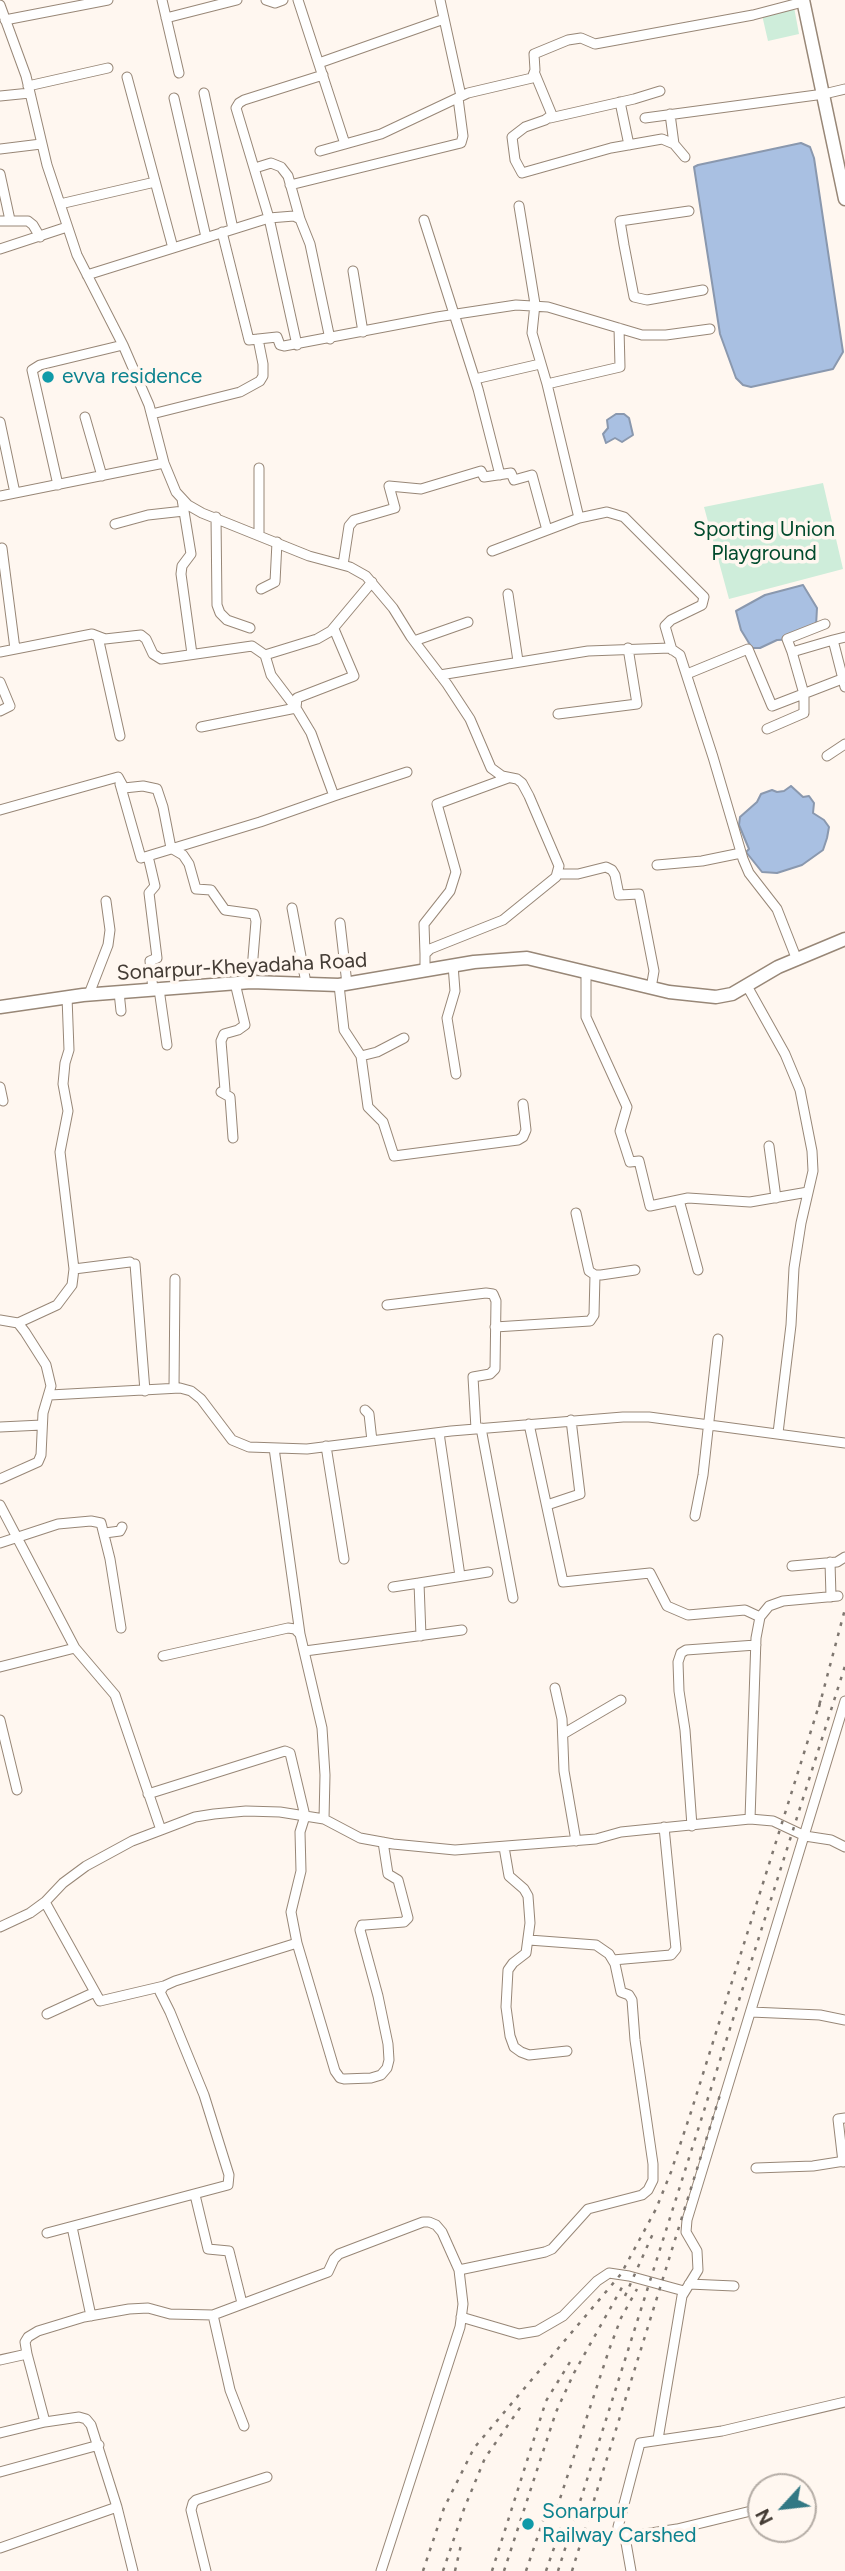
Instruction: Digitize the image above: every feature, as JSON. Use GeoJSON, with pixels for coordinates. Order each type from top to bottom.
{"type":"FeatureCollection","features":[{"type":"Feature","properties":{"kind":"main road"},"geometry":{"type":"LineString","coordinates":[[803,1],[824,94],[840,147],[845,199]]}},
{"type":"Feature","properties":{"kind":"main road","name":"Sonarpur-Kheyadaha Road"},"geometry":{"type":"LineString","coordinates":[[0,1007],[89,994],[235,983],[343,985],[453,965],[527,958],[669,992],[716,997],[732,993],[778,967],[845,939]]}},
{"type":"Feature","properties":{"kind":"street"},"geometry":{"type":"LineString","coordinates":[[5,20],[108,0]]}},
{"type":"Feature","properties":{"kind":"street"},"geometry":{"type":"LineString","coordinates":[[162,0],[179,73]]}},
{"type":"Feature","properties":{"kind":"street"},"geometry":{"type":"LineString","coordinates":[[166,18],[237,0]]}},
{"type":"Feature","properties":{"kind":"street"},"geometry":{"type":"LineString","coordinates":[[267,0],[275,3],[283,0]]}},
{"type":"Feature","properties":{"kind":"street"},"geometry":{"type":"LineString","coordinates":[[298,0],[345,144]]}},
{"type":"Feature","properties":{"kind":"street"},"geometry":{"type":"LineString","coordinates":[[290,186],[461,143],[460,97],[440,0]]}},
{"type":"Feature","properties":{"kind":"street"},"geometry":{"type":"LineString","coordinates":[[550,118],[552,115],[535,74],[534,54],[575,37],[595,44],[753,15],[803,1]]}},
{"type":"Feature","properties":{"kind":"street"},"geometry":{"type":"LineString","coordinates":[[0,5],[29,90],[41,144],[67,227],[87,275],[123,345],[152,414],[172,485],[182,499],[202,513],[323,561],[343,565],[372,582],[470,719],[491,768],[497,774],[517,779],[525,787],[559,866],[558,874],[553,881],[503,920],[430,949],[425,954]]}},
{"type":"Feature","properties":{"kind":"street"},"geometry":{"type":"LineString","coordinates":[[318,63],[444,19]]}},
{"type":"Feature","properties":{"kind":"street"},"geometry":{"type":"LineString","coordinates":[[0,96],[107,68]]}},
{"type":"Feature","properties":{"kind":"street"},"geometry":{"type":"LineString","coordinates":[[320,151],[381,134],[460,97],[525,81],[535,74]]}},
{"type":"Feature","properties":{"kind":"street"},"geometry":{"type":"LineString","coordinates":[[297,345],[269,218],[238,114],[239,103],[323,75]]}},
{"type":"Feature","properties":{"kind":"street"},"geometry":{"type":"LineString","coordinates":[[127,77],[173,248]]}},
{"type":"Feature","properties":{"kind":"street"},"geometry":{"type":"LineString","coordinates":[[645,118],[845,89]]}},
{"type":"Feature","properties":{"kind":"street"},"geometry":{"type":"LineString","coordinates":[[660,91],[550,118],[526,127],[512,138],[515,160],[522,173],[662,139],[674,144],[685,157]]}},
{"type":"Feature","properties":{"kind":"street"},"geometry":{"type":"LineString","coordinates":[[204,93],[233,229]]}},
{"type":"Feature","properties":{"kind":"street"},"geometry":{"type":"LineString","coordinates":[[174,98],[206,237]]}},
{"type":"Feature","properties":{"kind":"street"},"geometry":{"type":"LineString","coordinates":[[621,102],[629,145]]}},
{"type":"Feature","properties":{"kind":"street"},"geometry":{"type":"LineString","coordinates":[[670,114],[674,144]]}},
{"type":"Feature","properties":{"kind":"street"},"geometry":{"type":"LineString","coordinates":[[0,149],[41,144]]}},
{"type":"Feature","properties":{"kind":"street"},"geometry":{"type":"LineString","coordinates":[[255,168],[271,163],[284,170],[310,244],[330,339]]}},
{"type":"Feature","properties":{"kind":"street"},"geometry":{"type":"LineString","coordinates":[[0,174],[5,220],[28,221],[40,237]]}},
{"type":"Feature","properties":{"kind":"street"},"geometry":{"type":"LineString","coordinates":[[60,204],[155,182]]}},
{"type":"Feature","properties":{"kind":"street"},"geometry":{"type":"LineString","coordinates":[[519,205],[535,304],[532,333],[579,518]]}},
{"type":"Feature","properties":{"kind":"street"},"geometry":{"type":"LineString","coordinates":[[689,211],[620,221],[624,245],[634,297],[647,300],[703,290]]}},
{"type":"Feature","properties":{"kind":"street"},"geometry":{"type":"LineString","coordinates":[[87,275],[269,218],[294,216],[300,219]]}},
{"type":"Feature","properties":{"kind":"street"},"geometry":{"type":"LineString","coordinates":[[424,220],[475,379],[500,475]]}},
{"type":"Feature","properties":{"kind":"street"},"geometry":{"type":"LineString","coordinates":[[0,249],[67,227]]}},
{"type":"Feature","properties":{"kind":"street"},"geometry":{"type":"LineString","coordinates":[[222,232],[247,338],[251,340],[277,337],[282,346],[297,345],[454,314],[535,304],[652,336],[710,329]]}},
{"type":"Feature","properties":{"kind":"street"},"geometry":{"type":"LineString","coordinates":[[353,271],[363,332]]}},
{"type":"Feature","properties":{"kind":"street"},"geometry":{"type":"LineString","coordinates":[[547,384],[620,367],[619,328]]}},
{"type":"Feature","properties":{"kind":"street"},"geometry":{"type":"LineString","coordinates":[[152,414],[240,392],[260,381],[263,364],[258,339]]}},
{"type":"Feature","properties":{"kind":"street"},"geometry":{"type":"LineString","coordinates":[[58,485],[32,370],[40,365],[123,345]]}},
{"type":"Feature","properties":{"kind":"street"},"geometry":{"type":"LineString","coordinates":[[475,379],[540,365]]}},
{"type":"Feature","properties":{"kind":"street"},"geometry":{"type":"LineString","coordinates":[[85,417],[102,476]]}},
{"type":"Feature","properties":{"kind":"street"},"geometry":{"type":"LineString","coordinates":[[0,422],[2,446],[15,494]]}},
{"type":"Feature","properties":{"kind":"street"},"geometry":{"type":"LineString","coordinates":[[0,496],[164,463]]}},
{"type":"Feature","properties":{"kind":"street"},"geometry":{"type":"LineString","coordinates":[[259,468],[259,535]]}},
{"type":"Feature","properties":{"kind":"street"},"geometry":{"type":"LineString","coordinates":[[343,565],[349,526],[354,520],[395,508],[389,486],[421,489],[481,471],[484,477],[511,473],[514,480],[532,475],[547,530]]}},
{"type":"Feature","properties":{"kind":"street"},"geometry":{"type":"LineString","coordinates":[[182,499],[191,554],[182,566],[181,574],[192,654]]}},
{"type":"Feature","properties":{"kind":"street"},"geometry":{"type":"LineString","coordinates":[[115,524],[148,515],[184,511]]}},
{"type":"Feature","properties":{"kind":"street"},"geometry":{"type":"LineString","coordinates":[[492,551],[579,518],[607,512],[624,517],[701,593],[704,601],[702,605],[671,620],[665,626],[672,650]]}},
{"type":"Feature","properties":{"kind":"street"},"geometry":{"type":"LineString","coordinates":[[216,517],[217,605],[227,620],[250,628]]}},
{"type":"Feature","properties":{"kind":"street"},"geometry":{"type":"LineString","coordinates":[[261,589],[275,582],[278,542]]}},
{"type":"Feature","properties":{"kind":"street"},"geometry":{"type":"LineString","coordinates":[[2,548],[15,649]]}},
{"type":"Feature","properties":{"kind":"street"},"geometry":{"type":"LineString","coordinates":[[265,655],[317,639],[334,629],[372,582]]}},
{"type":"Feature","properties":{"kind":"street"},"geometry":{"type":"LineString","coordinates":[[508,594],[518,661]]}},
{"type":"Feature","properties":{"kind":"street"},"geometry":{"type":"LineString","coordinates":[[414,641],[468,622]]}},
{"type":"Feature","properties":{"kind":"street"},"geometry":{"type":"LineString","coordinates":[[768,729],[804,713],[804,694],[787,639],[825,624]]}},
{"type":"Feature","properties":{"kind":"street"},"geometry":{"type":"LineString","coordinates":[[296,708],[297,698],[354,676],[334,629]]}},
{"type":"Feature","properties":{"kind":"street"},"geometry":{"type":"LineString","coordinates":[[0,652],[92,634],[104,639],[141,635],[153,654],[160,659],[252,646],[265,655],[271,674],[311,733],[334,796]]}},
{"type":"Feature","properties":{"kind":"street"},"geometry":{"type":"LineString","coordinates":[[792,652],[845,637]]}},
{"type":"Feature","properties":{"kind":"street"},"geometry":{"type":"LineString","coordinates":[[97,638],[120,736]]}},
{"type":"Feature","properties":{"kind":"street"},"geometry":{"type":"LineString","coordinates":[[687,674],[748,649],[772,706],[843,683],[833,640]]}},
{"type":"Feature","properties":{"kind":"street"},"geometry":{"type":"LineString","coordinates":[[558,714],[637,704],[628,648]]}},
{"type":"Feature","properties":{"kind":"street"},"geometry":{"type":"LineString","coordinates":[[440,675],[588,651],[670,648],[680,655],[741,853],[749,873],[777,909],[797,960]]}},
{"type":"Feature","properties":{"kind":"street"},"geometry":{"type":"LineString","coordinates":[[0,682],[9,706],[8,709],[0,711]]}},
{"type":"Feature","properties":{"kind":"street"},"geometry":{"type":"LineString","coordinates":[[201,727],[296,708]]}},
{"type":"Feature","properties":{"kind":"street"},"geometry":{"type":"LineString","coordinates":[[827,756],[845,744]]}},
{"type":"Feature","properties":{"kind":"street"},"geometry":{"type":"LineString","coordinates":[[0,810],[118,777],[141,858],[260,822],[407,772]]}},
{"type":"Feature","properties":{"kind":"street"},"geometry":{"type":"LineString","coordinates":[[425,970],[424,924],[450,891],[456,872],[437,804],[508,778]]}},
{"type":"Feature","properties":{"kind":"street"},"geometry":{"type":"LineString","coordinates":[[120,784],[124,788],[142,786],[157,789],[171,848],[190,863],[196,890],[211,890],[225,910],[254,914],[256,921],[251,982]]}},
{"type":"Feature","properties":{"kind":"street"},"geometry":{"type":"LineString","coordinates":[[657,865],[702,861],[741,853]]}},
{"type":"Feature","properties":{"kind":"street"},"geometry":{"type":"LineString","coordinates":[[148,856],[155,886],[149,893],[157,958],[150,961],[167,1045]]}},
{"type":"Feature","properties":{"kind":"street"},"geometry":{"type":"LineString","coordinates":[[558,874],[578,874],[606,867],[615,875],[618,895],[639,894],[654,971],[651,988]]}},
{"type":"Feature","properties":{"kind":"street"},"geometry":{"type":"LineString","coordinates":[[89,994],[109,937],[106,901]]}},
{"type":"Feature","properties":{"kind":"street"},"geometry":{"type":"LineString","coordinates":[[292,908],[306,983]]}},
{"type":"Feature","properties":{"kind":"street"},"geometry":{"type":"LineString","coordinates":[[340,923],[344,1030],[361,1056],[368,1107],[383,1122],[394,1156],[518,1140],[526,1130],[523,1104]]}},
{"type":"Feature","properties":{"kind":"street"},"geometry":{"type":"LineString","coordinates":[[453,965],[455,991],[447,1018],[456,1074]]}},
{"type":"Feature","properties":{"kind":"street"},"geometry":{"type":"LineString","coordinates":[[586,972],[586,1017],[627,1107],[620,1131],[630,1162],[639,1161],[650,1206],[700,1198],[750,1202],[808,1192]]}},
{"type":"Feature","properties":{"kind":"street"},"geometry":{"type":"LineString","coordinates":[[233,1138],[230,1097],[221,1092],[225,1090],[221,1041],[224,1034],[245,1025],[235,983]]}},
{"type":"Feature","properties":{"kind":"street"},"geometry":{"type":"LineString","coordinates":[[747,986],[785,1054],[800,1090],[812,1151],[813,1171],[794,1268],[791,1325],[778,1433]]}},
{"type":"Feature","properties":{"kind":"street"},"geometry":{"type":"LineString","coordinates":[[119,992],[121,1011]]}},
{"type":"Feature","properties":{"kind":"street"},"geometry":{"type":"LineString","coordinates":[[0,1320],[18,1323],[57,1305],[72,1285],[74,1269],[60,1153],[68,1111],[63,1084],[69,1050],[67,997]]}},
{"type":"Feature","properties":{"kind":"street"},"geometry":{"type":"LineString","coordinates":[[361,1056],[377,1052],[404,1038]]}},
{"type":"Feature","properties":{"kind":"street"},"geometry":{"type":"LineString","coordinates":[[0,1087],[3,1101]]}},
{"type":"Feature","properties":{"kind":"street"},"geometry":{"type":"LineString","coordinates":[[769,1146],[776,1198]]}},
{"type":"Feature","properties":{"kind":"street"},"geometry":{"type":"LineString","coordinates":[[679,1200],[698,1270]]}},
{"type":"Feature","properties":{"kind":"street"},"geometry":{"type":"LineString","coordinates":[[576,1213],[589,1272],[595,1275],[635,1270]]}},
{"type":"Feature","properties":{"kind":"street"},"geometry":{"type":"LineString","coordinates":[[74,1269],[133,1263],[145,1391]]}},
{"type":"Feature","properties":{"kind":"street"},"geometry":{"type":"LineString","coordinates":[[495,1327],[590,1321],[594,1315],[595,1275]]}},
{"type":"Feature","properties":{"kind":"street"},"geometry":{"type":"LineString","coordinates":[[174,1388],[176,1279]]}},
{"type":"Feature","properties":{"kind":"street"},"geometry":{"type":"LineString","coordinates":[[387,1305],[493,1294],[496,1301],[495,1369],[490,1374],[476,1375],[472,1380],[513,1598]]}},
{"type":"Feature","properties":{"kind":"street"},"geometry":{"type":"LineString","coordinates":[[0,1479],[38,1462],[41,1455],[42,1425],[50,1395],[50,1377],[46,1365],[18,1323]]}},
{"type":"Feature","properties":{"kind":"street"},"geometry":{"type":"LineString","coordinates":[[695,1516],[703,1475],[718,1339]]}},
{"type":"Feature","properties":{"kind":"street"},"geometry":{"type":"LineString","coordinates":[[50,1395],[174,1388],[191,1391],[201,1399],[232,1440],[240,1445],[274,1448],[307,1449],[479,1428],[649,1417],[845,1443]]}},
{"type":"Feature","properties":{"kind":"street"},"geometry":{"type":"LineString","coordinates":[[365,1410],[369,1414],[372,1441]]}},
{"type":"Feature","properties":{"kind":"street"},"geometry":{"type":"LineString","coordinates":[[547,1505],[580,1494],[571,1420]]}},
{"type":"Feature","properties":{"kind":"street"},"geometry":{"type":"LineString","coordinates":[[529,1424],[563,1582],[650,1573],[667,1606],[688,1615],[745,1610],[760,1617]]}},
{"type":"Feature","properties":{"kind":"street"},"geometry":{"type":"LineString","coordinates":[[0,1427],[42,1425]]}},
{"type":"Feature","properties":{"kind":"street"},"geometry":{"type":"LineString","coordinates":[[439,1433],[460,1576]]}},
{"type":"Feature","properties":{"kind":"street"},"geometry":{"type":"LineString","coordinates":[[326,1446],[344,1559]]}},
{"type":"Feature","properties":{"kind":"street"},"geometry":{"type":"LineString","coordinates":[[274,1448],[300,1634],[322,1728],[324,1819]]}},
{"type":"Feature","properties":{"kind":"street"},"geometry":{"type":"LineString","coordinates":[[0,1505],[75,1648],[115,1695],[161,1830]]}},
{"type":"Feature","properties":{"kind":"street"},"geometry":{"type":"LineString","coordinates":[[0,1543],[58,1524],[91,1521],[101,1523],[121,1628]]}},
{"type":"Feature","properties":{"kind":"street"},"geometry":{"type":"LineString","coordinates":[[105,1533],[120,1531],[122,1527]]}},
{"type":"Feature","properties":{"kind":"street"},"geometry":{"type":"LineString","coordinates":[[792,1566],[830,1562],[845,1557]]}},
{"type":"Feature","properties":{"kind":"street"},"geometry":{"type":"LineString","coordinates":[[750,1819],[756,1645],[760,1617],[769,1606],[783,1601],[834,1596],[830,1562]]}},
{"type":"Feature","properties":{"kind":"street"},"geometry":{"type":"LineString","coordinates":[[393,1587],[488,1572]]}},
{"type":"Feature","properties":{"kind":"street"},"geometry":{"type":"LineString","coordinates":[[419,1583],[421,1636]]}},
{"type":"Feature","properties":{"kind":"street"},"geometry":{"type":"LineString","coordinates":[[163,1656],[288,1628],[295,1629],[300,1634]]}},
{"type":"Feature","properties":{"kind":"street"},"geometry":{"type":"LineString","coordinates":[[305,1651],[462,1630]]}},
{"type":"Feature","properties":{"kind":"street"},"geometry":{"type":"LineString","coordinates":[[692,1826],[679,1691],[678,1662],[681,1653],[686,1650],[756,1645]]}},
{"type":"Feature","properties":{"kind":"street"},"geometry":{"type":"LineString","coordinates":[[0,1667],[75,1648]]}},
{"type":"Feature","properties":{"kind":"street"},"geometry":{"type":"LineString","coordinates":[[555,1688],[576,1841]]}},
{"type":"Feature","properties":{"kind":"street"},"geometry":{"type":"LineString","coordinates":[[563,1734],[621,1700]]}},
{"type":"Feature","properties":{"kind":"street"},"geometry":{"type":"LineString","coordinates":[[657,2439],[687,2287],[698,2270],[697,2251],[686,2232],[687,2220],[845,1701]]}},
{"type":"Feature","properties":{"kind":"street"},"geometry":{"type":"LineString","coordinates":[[0,1720],[17,1790]]}},
{"type":"Feature","properties":{"kind":"street"},"geometry":{"type":"LineString","coordinates":[[148,1794],[285,1751],[292,1758],[305,1816],[300,1832],[301,1871],[291,1906],[297,1943],[337,2075],[344,2079],[371,2078],[381,2075],[387,2067],[388,2044],[360,1927],[404,1922],[408,1918],[398,1880],[388,1874],[383,1842]]}},
{"type":"Feature","properties":{"kind":"street"},"geometry":{"type":"LineString","coordinates":[[0,1927],[30,1913],[86,1866],[132,1841],[195,1817],[214,1814],[280,1812],[324,1819],[360,1838],[455,1850],[576,1841],[664,1827],[750,1819],[773,1821],[805,1836],[831,1840],[845,1847]]}},
{"type":"Feature","properties":{"kind":"street"},"geometry":{"type":"LineString","coordinates":[[613,1960],[671,1955],[676,1949],[664,1827]]}},
{"type":"Feature","properties":{"kind":"street"},"geometry":{"type":"LineString","coordinates":[[503,1847],[509,1876],[528,1896],[529,1940],[526,1953],[508,1970],[506,2007],[510,2036],[514,2047],[521,2053],[529,2055],[567,2051]]}},
{"type":"Feature","properties":{"kind":"street"},"geometry":{"type":"LineString","coordinates":[[45,1902],[100,2001],[164,1986],[297,1943]]}},
{"type":"Feature","properties":{"kind":"street"},"geometry":{"type":"LineString","coordinates":[[459,2270],[552,2249],[588,2210],[642,2195],[653,2180],[632,2000],[629,1995],[621,1993],[613,1960],[596,1945],[529,1940]]}},
{"type":"Feature","properties":{"kind":"street"},"geometry":{"type":"LineString","coordinates":[[47,2233],[228,2185],[229,2175],[204,2095],[160,1992],[164,1986]]}},
{"type":"Feature","properties":{"kind":"street"},"geometry":{"type":"LineString","coordinates":[[47,2014],[95,1992]]}},
{"type":"Feature","properties":{"kind":"street"},"geometry":{"type":"LineString","coordinates":[[751,2012],[820,2015],[845,2020]]}},
{"type":"Feature","properties":{"kind":"street"},"geometry":{"type":"LineString","coordinates":[[756,2168],[844,2162],[838,2119],[845,2118]]}},
{"type":"Feature","properties":{"kind":"street"},"geometry":{"type":"LineString","coordinates":[[195,2195],[208,2249],[229,2251],[242,2303]]}},
{"type":"Feature","properties":{"kind":"street"},"geometry":{"type":"LineString","coordinates":[[45,2422],[27,2354],[26,2342],[33,2333],[91,2316],[148,2308],[170,2314],[212,2315],[322,2275],[328,2272],[339,2254],[423,2222],[436,2225],[442,2232],[459,2270],[462,2285],[461,2317],[454,2349],[381,2571]]}},
{"type":"Feature","properties":{"kind":"street"},"geometry":{"type":"LineString","coordinates":[[72,2227],[91,2316]]}},
{"type":"Feature","properties":{"kind":"street"},"geometry":{"type":"LineString","coordinates":[[461,2317],[519,2334],[537,2331],[563,2316],[608,2273],[687,2287],[734,2287]]}},
{"type":"Feature","properties":{"kind":"street"},"geometry":{"type":"LineString","coordinates":[[212,2315],[230,2390],[244,2426]]}},
{"type":"Feature","properties":{"kind":"street"},"geometry":{"type":"LineString","coordinates":[[0,2360],[27,2354]]}},
{"type":"Feature","properties":{"kind":"street"},"geometry":{"type":"LineString","coordinates":[[631,2571],[625,2537],[618,2528],[639,2443],[722,2431],[845,2402]]}},
{"type":"Feature","properties":{"kind":"street"},"geometry":{"type":"LineString","coordinates":[[0,2433],[45,2422],[79,2417],[86,2419],[99,2445],[133,2571]]}},
{"type":"Feature","properties":{"kind":"street"},"geometry":{"type":"LineString","coordinates":[[0,2472],[99,2445]]}},
{"type":"Feature","properties":{"kind":"street"},"geometry":{"type":"LineString","coordinates":[[206,2571],[191,2510],[193,2503],[267,2477]]}},
{"type":"Feature","properties":{"kind":"street"},"geometry":{"type":"LineString","coordinates":[[0,2548],[117,2507]]}},
{"type":"Feature","properties":{"kind":"street"},"geometry":{"type":"LineString","coordinates":[[625,2537],[677,2529],[747,2512]]}},
{"type":"Feature","properties":{"kind":"green space"},"geometry":{"type":"Polygon","coordinates":[[[794,7],[799,34],[768,41],[762,15],[794,7]]]}},
{"type":"Feature","properties":{"kind":"green space","name":"Sporting Union Playground"},"geometry":{"type":"Polygon","coordinates":[[[823,483],[843,569],[729,599],[704,507],[823,483]]]}},
{"type":"Feature","properties":{"kind":"water"},"geometry":{"type":"Polygon","coordinates":[[[801,143],[810,147],[814,158],[843,352],[833,369],[751,387],[743,385],[736,378],[720,334],[694,167],[801,143]]]}},
{"type":"Feature","properties":{"kind":"water"},"geometry":{"type":"Polygon","coordinates":[[[616,414],[624,414],[629,418],[633,435],[622,442],[615,438],[606,443],[603,434],[608,428],[607,420],[616,414]]]}},
{"type":"Feature","properties":{"kind":"water"},"geometry":{"type":"Polygon","coordinates":[[[803,585],[817,608],[816,626],[798,639],[777,640],[760,648],[752,648],[741,630],[736,611],[765,595],[803,585]]]}},
{"type":"Feature","properties":{"kind":"water"},"geometry":{"type":"Polygon","coordinates":[[[791,786],[803,797],[809,796],[814,803],[813,813],[829,827],[823,850],[802,865],[777,873],[762,872],[746,852],[749,849],[739,825],[740,817],[757,802],[761,794],[772,790],[784,791],[791,786]]]}},
{"type":"Feature","properties":{"kind":"railway"},"geometry":{"type":"LineString","coordinates":[[819,1707],[845,1609]]}},
{"type":"Feature","properties":{"kind":"railway"},"geometry":{"type":"LineString","coordinates":[[558,2571],[845,1666]]}},
{"type":"Feature","properties":{"kind":"railway"},"geometry":{"type":"LineString","coordinates":[[423,2571],[444,2508],[474,2448],[621,2274],[656,2209],[691,2112],[821,1699]]}},
{"type":"Feature","properties":{"kind":"railway"},"geometry":{"type":"LineString","coordinates":[[572,2571],[720,2095]]}},
{"type":"Feature","properties":{"kind":"railway"},"geometry":{"type":"LineString","coordinates":[[625,2296],[655,2229]]}},
{"type":"Feature","properties":{"kind":"railway"},"geometry":{"type":"LineString","coordinates":[[504,2571],[556,2412],[574,2373],[625,2282]]}},
{"type":"Feature","properties":{"kind":"railway"},"geometry":{"type":"LineString","coordinates":[[547,2538],[609,2350],[621,2318],[637,2289]]}},
{"type":"Feature","properties":{"kind":"railway"},"geometry":{"type":"LineString","coordinates":[[492,2571],[546,2401],[570,2362]]}},
{"type":"Feature","properties":{"kind":"railway"},"geometry":{"type":"LineString","coordinates":[[443,2571],[485,2458],[524,2402]]}},
{"type":"Feature","properties":{"kind":"railway"},"geometry":{"type":"LineString","coordinates":[[526,2571],[543,2521]]}},
{"type":"Feature","properties":{"kind":"railway"},"geometry":{"type":"LineString","coordinates":[[546,2571],[562,2525]]}},
{"type":"Feature","properties":{"kind":"railway"},"geometry":{"type":"LineString","coordinates":[[455,2571],[461,2545]]}},
{"type":"Feature","properties":{"kind":"place","name":"evva residence"},"geometry":{"type":"Point","coordinates":[48,377]}},
{"type":"Feature","properties":{"kind":"place","name":"Sonarpur Railway Carshed"},"geometry":{"type":"Point","coordinates":[528,2524]}}]}
